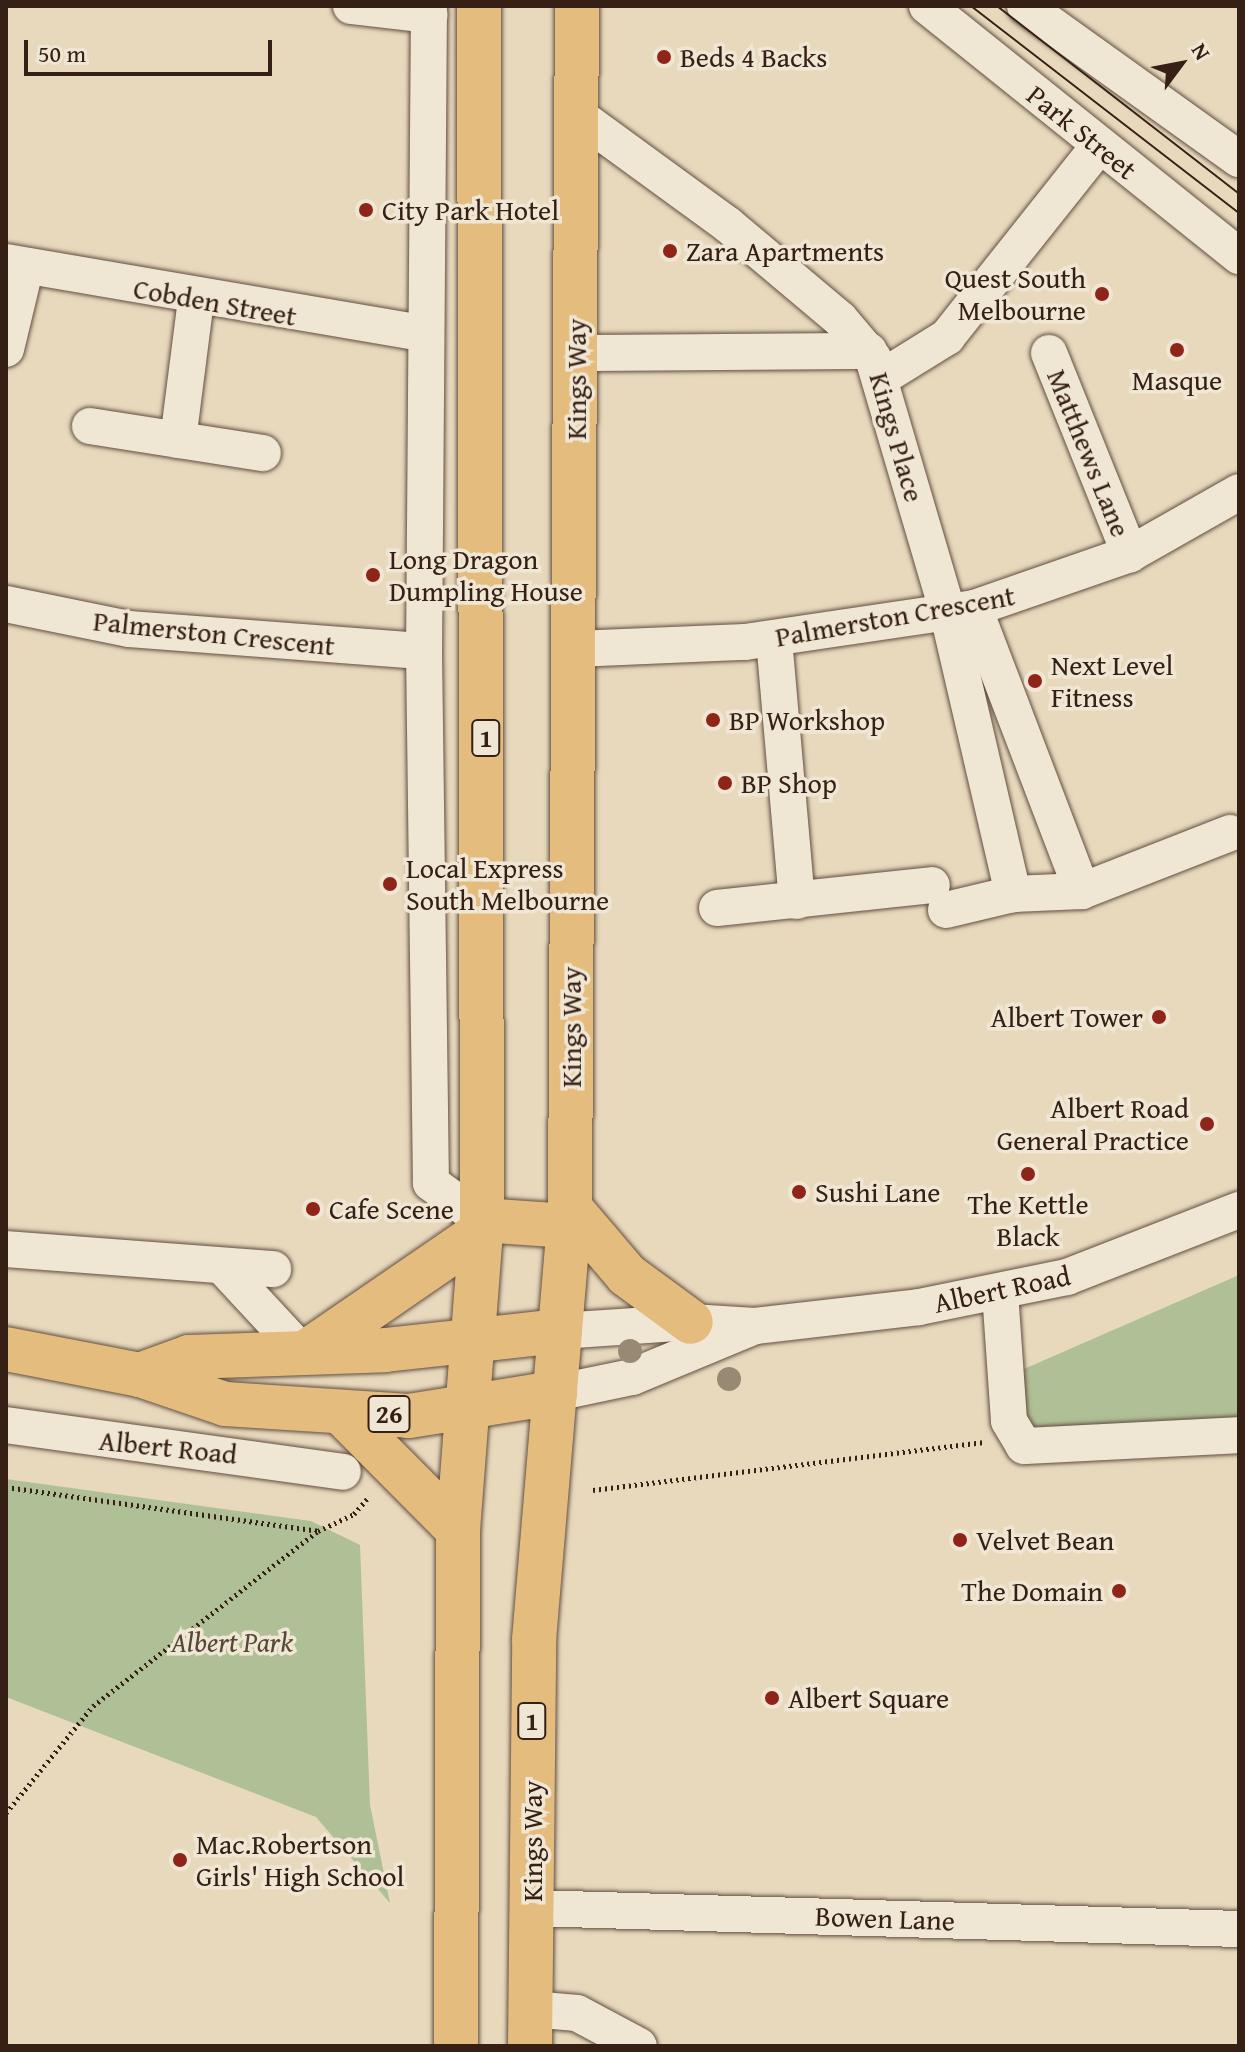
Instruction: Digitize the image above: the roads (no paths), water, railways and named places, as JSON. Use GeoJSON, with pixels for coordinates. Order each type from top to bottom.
{"type":"FeatureCollection","features":[{"type":"Feature","properties":{"kind":"main road","name":"1"},"geometry":{"type":"LineString","coordinates":[[456,2046],[458,1530],[482,1226],[485,257],[479,6]]}},
{"type":"Feature","properties":{"kind":"main road","name":"Kings Way"},"geometry":{"type":"LineString","coordinates":[[530,2028],[534,1640],[569,1217],[577,6]]}},
{"type":"Feature","properties":{"kind":"main road"},"geometry":{"type":"LineString","coordinates":[[304,1351],[482,1226],[569,1217],[627,1275],[691,1322]]}},
{"type":"Feature","properties":{"kind":"main road","name":"Albert Road"},"geometry":{"type":"LineString","coordinates":[[140,1375],[189,1357],[473,1341],[560,1331]]}},
{"type":"Feature","properties":{"kind":"main road","name":"Albert Road"},"geometry":{"type":"LineString","coordinates":[[6,1349],[140,1375],[225,1404],[409,1416],[555,1393]]}},
{"type":"Feature","properties":{"kind":"main road"},"geometry":{"type":"LineString","coordinates":[[326,1411],[458,1530]]}},
{"type":"Feature","properties":{"kind":"street"},"geometry":{"type":"LineString","coordinates":[[352,6],[429,11],[424,651],[431,1183],[482,1226]]}},
{"type":"Feature","properties":{"kind":"street","name":"Park Street"},"geometry":{"type":"LineString","coordinates":[[927,6],[1098,147],[1239,256]]}},
{"type":"Feature","properties":{"kind":"street"},"geometry":{"type":"LineString","coordinates":[[1025,6],[1239,159]]}},
{"type":"Feature","properties":{"kind":"street","name":"Kings Place"},"geometry":{"type":"LineString","coordinates":[[576,114],[727,224],[875,364],[960,609]]}},
{"type":"Feature","properties":{"kind":"street"},"geometry":{"type":"LineString","coordinates":[[576,353],[875,364],[947,337],[1098,147]]}},
{"type":"Feature","properties":{"kind":"street"},"geometry":{"type":"LineString","coordinates":[[426,255],[485,257]]}},
{"type":"Feature","properties":{"kind":"street"},"geometry":{"type":"LineString","coordinates":[[6,349],[16,264]]}},
{"type":"Feature","properties":{"kind":"street","name":"Cobden Street"},"geometry":{"type":"LineString","coordinates":[[16,264],[196,300],[426,334]]}},
{"type":"Feature","properties":{"kind":"street"},"geometry":{"type":"LineString","coordinates":[[178,440],[196,300]]}},
{"type":"Feature","properties":{"kind":"street","name":"Matthews Lane"},"geometry":{"type":"LineString","coordinates":[[1049,353],[1130,554]]}},
{"type":"Feature","properties":{"kind":"street"},"geometry":{"type":"LineString","coordinates":[[90,426],[263,453]]}},
{"type":"Feature","properties":{"kind":"street","name":"Palmerston Crescent"},"geometry":{"type":"LineString","coordinates":[[575,649],[774,639],[960,609],[1130,554],[1239,492]]}},
{"type":"Feature","properties":{"kind":"street","name":"Palmerston Crescent"},"geometry":{"type":"LineString","coordinates":[[6,604],[144,630],[424,651]]}},
{"type":"Feature","properties":{"kind":"street"},"geometry":{"type":"LineString","coordinates":[[960,609],[1082,891]]}},
{"type":"Feature","properties":{"kind":"street"},"geometry":{"type":"LineString","coordinates":[[960,609],[1013,894]]}},
{"type":"Feature","properties":{"kind":"street"},"geometry":{"type":"LineString","coordinates":[[774,639],[797,901]]}},
{"type":"Feature","properties":{"kind":"street"},"geometry":{"type":"LineString","coordinates":[[717,908],[797,901],[1082,891],[1230,833]]}},
{"type":"Feature","properties":{"kind":"street","name":"Albert Road"},"geometry":{"type":"LineString","coordinates":[[560,1331],[691,1322],[755,1326],[1000,1292],[1067,1277],[1239,1210]]}},
{"type":"Feature","properties":{"kind":"street"},"geometry":{"type":"LineString","coordinates":[[6,1249],[273,1269]]}},
{"type":"Feature","properties":{"kind":"street"},"geometry":{"type":"LineString","coordinates":[[223,1267],[304,1351]]}},
{"type":"Feature","properties":{"kind":"street"},"geometry":{"type":"LineString","coordinates":[[1000,1292],[1015,1438],[1037,1450],[1239,1435]]}},
{"type":"Feature","properties":{"kind":"street","name":"Albert Road"},"geometry":{"type":"LineString","coordinates":[[555,1393],[632,1377],[755,1326]]}},
{"type":"Feature","properties":{"kind":"street","name":"Albert Road"},"geometry":{"type":"LineString","coordinates":[[6,1425],[263,1457],[326,1411]]}},
{"type":"Feature","properties":{"kind":"street"},"geometry":{"type":"LineString","coordinates":[[263,1457],[343,1472]]}},
{"type":"Feature","properties":{"kind":"street","name":"Bowen Lane"},"geometry":{"type":"LineString","coordinates":[[532,1908],[1239,1929]]}},
{"type":"Feature","properties":{"kind":"street"},"geometry":{"type":"LineString","coordinates":[[530,2028],[577,2013],[639,2046]]}},
{"type":"Feature","properties":{"kind":"tram line"},"geometry":{"type":"LineString","coordinates":[[971,6],[1239,213]]}},
{"type":"Feature","properties":{"kind":"tram line"},"geometry":{"type":"LineString","coordinates":[[997,6],[1239,194]]}},
{"type":"Feature","properties":{"kind":"place","name":"Beds 4 Backs"},"geometry":{"type":"Point","coordinates":[664,57]}},
{"type":"Feature","properties":{"kind":"place","name":"City Park Hotel"},"geometry":{"type":"Point","coordinates":[366,210]}},
{"type":"Feature","properties":{"kind":"place","name":"Zara Apartments"},"geometry":{"type":"Point","coordinates":[670,251]}},
{"type":"Feature","properties":{"kind":"place","name":"Quest South Melbourne"},"geometry":{"type":"Point","coordinates":[1102,294]}},
{"type":"Feature","properties":{"kind":"place","name":"Masque"},"geometry":{"type":"Point","coordinates":[1177,350]}},
{"type":"Feature","properties":{"kind":"place","name":"Long Dragon Dumpling House"},"geometry":{"type":"Point","coordinates":[373,575]}},
{"type":"Feature","properties":{"kind":"place","name":"Next Level Fitness"},"geometry":{"type":"Point","coordinates":[1035,681]}},
{"type":"Feature","properties":{"kind":"place","name":"BP Workshop"},"geometry":{"type":"Point","coordinates":[713,720]}},
{"type":"Feature","properties":{"kind":"place","name":"BP Shop"},"geometry":{"type":"Point","coordinates":[725,783]}},
{"type":"Feature","properties":{"kind":"place","name":"Local Express South Melbourne"},"geometry":{"type":"Point","coordinates":[390,884]}},
{"type":"Feature","properties":{"kind":"place","name":"Albert Tower"},"geometry":{"type":"Point","coordinates":[1159,1017]}},
{"type":"Feature","properties":{"kind":"place","name":"Albert Road General Practice"},"geometry":{"type":"Point","coordinates":[1207,1124]}},
{"type":"Feature","properties":{"kind":"place","name":"The Kettle Black"},"geometry":{"type":"Point","coordinates":[1028,1174]}},
{"type":"Feature","properties":{"kind":"place","name":"Sushi Lane"},"geometry":{"type":"Point","coordinates":[799,1192]}},
{"type":"Feature","properties":{"kind":"place","name":"Cafe Scene"},"geometry":{"type":"Point","coordinates":[313,1209]}},
{"type":"Feature","properties":{"kind":"place","name":"Velvet Bean"},"geometry":{"type":"Point","coordinates":[960,1540]}},
{"type":"Feature","properties":{"kind":"place","name":"The Domain"},"geometry":{"type":"Point","coordinates":[1119,1591]}},
{"type":"Feature","properties":{"kind":"place","name":"Albert Square"},"geometry":{"type":"Point","coordinates":[772,1698]}},
{"type":"Feature","properties":{"kind":"place","name":"Mac.Robertson Girls' High School"},"geometry":{"type":"Point","coordinates":[180,1860]}},
{"type":"Feature","properties":{"kind":"park label","name":"Albert Park"},"geometry":{"type":"Point","coordinates":[232,1642]}}]}
